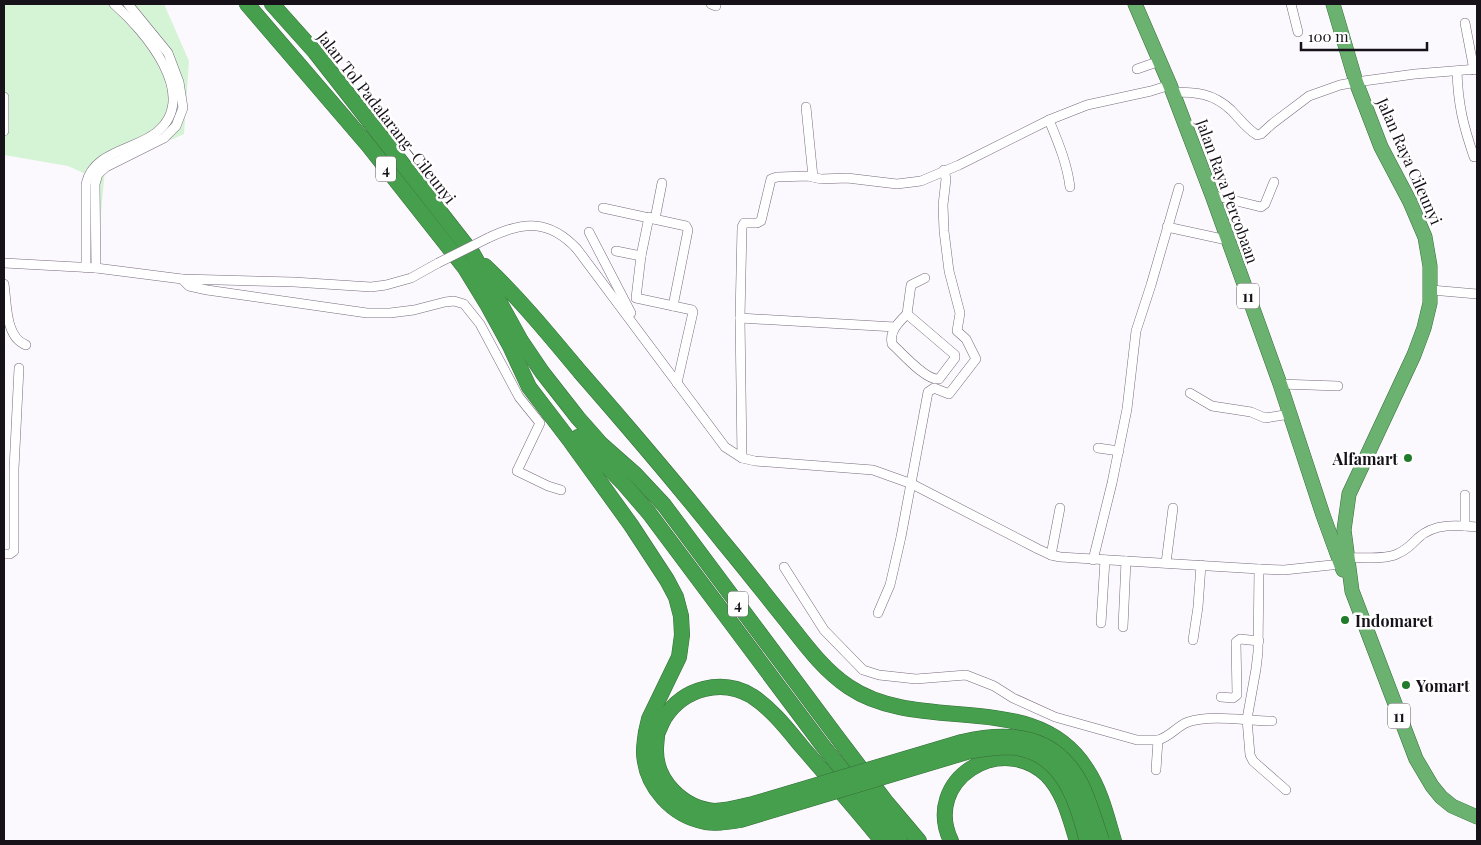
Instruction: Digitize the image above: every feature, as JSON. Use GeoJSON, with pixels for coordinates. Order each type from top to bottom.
{"type":"FeatureCollection","features":[{"type":"Feature","properties":{"kind":"highway","name":"Jalan Tol Padalarang–Cileunyi"},"geometry":{"type":"LineString","coordinates":[[247,4],[368,145],[465,268],[510,346]]}},
{"type":"Feature","properties":{"kind":"highway","name":"Jalan Tol Padalarang–Cileunyi"},"geometry":{"type":"LineString","coordinates":[[272,4],[315,52],[473,254]]}},
{"type":"Feature","properties":{"kind":"highway","name":"Jalan Raya Percobaan"},"geometry":{"type":"LineString","coordinates":[[1135,4],[1160,61],[1212,195],[1280,384],[1323,515],[1344,561],[1352,591],[1416,759],[1441,797],[1452,806],[1477,817]]}},
{"type":"Feature","properties":{"kind":"highway","name":"Jalan Raya Cileunyi"},"geometry":{"type":"LineString","coordinates":[[1333,4],[1356,82],[1381,147],[1410,202],[1425,237],[1430,266],[1431,290],[1424,328],[1414,356],[1350,494],[1344,530],[1344,561]]}},
{"type":"Feature","properties":{"kind":"highway"},"geometry":{"type":"LineString","coordinates":[[473,254],[535,317],[682,490],[802,641],[838,679],[861,695],[895,707],[933,713],[1005,719],[1041,729],[1062,740],[1088,770],[1114,841]]}},
{"type":"Feature","properties":{"kind":"highway","name":"4"},"geometry":{"type":"LineString","coordinates":[[473,254],[522,341],[542,372],[601,444],[635,474],[664,505],[865,774],[919,841]]}},
{"type":"Feature","properties":{"kind":"highway"},"geometry":{"type":"LineString","coordinates":[[510,346],[529,387],[631,525],[667,580],[676,598],[681,616],[682,635],[679,657],[649,718],[658,765],[671,789],[682,800],[697,807],[715,811],[752,804],[962,742],[997,736],[1016,736],[1034,741],[1051,749],[1069,766],[1081,784],[1102,841]]}},
{"type":"Feature","properties":{"kind":"highway","name":"4"},"geometry":{"type":"LineString","coordinates":[[510,346],[532,379],[568,426],[649,513],[823,746],[900,841]]}},
{"type":"Feature","properties":{"kind":"highway"},"geometry":{"type":"LineString","coordinates":[[1323,515],[1332,518],[1346,512]]}},
{"type":"Feature","properties":{"kind":"highway"},"geometry":{"type":"LineString","coordinates":[[882,841],[781,722],[759,701],[739,690],[727,687],[710,687],[694,691],[671,709],[652,733],[644,752],[646,769],[662,798],[690,818],[722,823],[740,820],[970,751],[1011,747],[1028,751],[1044,758],[1067,782],[1081,816],[1087,841]]}},
{"type":"Feature","properties":{"kind":"highway"},"geometry":{"type":"LineString","coordinates":[[951,841],[945,825],[944,811],[947,797],[955,784],[964,773],[977,764],[1008,758],[1023,761],[1047,775],[1063,801],[1077,841]]}},
{"type":"Feature","properties":{"kind":"street"},"geometry":{"type":"LineString","coordinates":[[91,268],[91,184],[88,175],[104,158],[155,134],[168,123],[172,110],[172,84],[160,57],[154,47],[114,4]]}},
{"type":"Feature","properties":{"kind":"street"},"geometry":{"type":"LineString","coordinates":[[91,184],[106,167],[164,138],[176,126],[183,108],[179,82],[168,53],[128,4]]}},
{"type":"Feature","properties":{"kind":"street"},"geometry":{"type":"LineString","coordinates":[[1291,4],[1298,32]]}},
{"type":"Feature","properties":{"kind":"street"},"geometry":{"type":"LineString","coordinates":[[742,458],[740,318],[743,224],[759,223],[761,221],[772,179],[798,176],[821,179],[847,178],[897,184],[920,181],[959,165],[1087,104],[1151,91],[1171,89],[1204,94],[1229,108],[1257,135],[1261,134],[1309,96],[1356,82],[1457,70],[1476,70],[1465,23]]}},
{"type":"Feature","properties":{"kind":"street"},"geometry":{"type":"LineString","coordinates":[[1137,69],[1160,61]]}},
{"type":"Feature","properties":{"kind":"street"},"geometry":{"type":"LineString","coordinates":[[1457,70],[1458,104],[1463,126],[1474,157]]}},
{"type":"Feature","properties":{"kind":"street"},"geometry":{"type":"LineString","coordinates":[[4,97],[4,131]]}},
{"type":"Feature","properties":{"kind":"street"},"geometry":{"type":"LineString","coordinates":[[806,107],[813,177]]}},
{"type":"Feature","properties":{"kind":"street"},"geometry":{"type":"LineString","coordinates":[[1050,120],[1068,172],[1070,187]]}},
{"type":"Feature","properties":{"kind":"street"},"geometry":{"type":"LineString","coordinates":[[878,613],[890,584],[901,537],[928,392],[934,388],[949,394],[976,359],[966,340],[957,331],[960,313],[949,271],[944,231],[943,204],[946,179],[944,170]]}},
{"type":"Feature","properties":{"kind":"street"},"geometry":{"type":"LineString","coordinates":[[1212,195],[1261,207],[1265,204],[1274,182]]}},
{"type":"Feature","properties":{"kind":"street"},"geometry":{"type":"LineString","coordinates":[[662,183],[641,256],[636,298],[692,310],[693,312],[677,382]]}},
{"type":"Feature","properties":{"kind":"street"},"geometry":{"type":"LineString","coordinates":[[1093,560],[1119,451],[1132,375],[1136,331],[1152,285],[1179,188]]}},
{"type":"Feature","properties":{"kind":"street"},"geometry":{"type":"LineString","coordinates":[[603,208],[686,226],[673,306]]}},
{"type":"Feature","properties":{"kind":"street"},"geometry":{"type":"LineString","coordinates":[[4,263],[91,268],[182,279],[294,282],[371,287],[410,278],[488,238],[512,228],[527,226],[550,229],[566,236],[577,248],[725,447],[742,458],[756,461],[866,469],[912,484],[1051,555],[1093,560],[1284,570],[1395,555],[1408,549],[1419,537],[1433,529],[1447,526],[1477,528]]}},
{"type":"Feature","properties":{"kind":"street"},"geometry":{"type":"LineString","coordinates":[[1167,227],[1227,240]]}},
{"type":"Feature","properties":{"kind":"street"},"geometry":{"type":"LineString","coordinates":[[589,232],[643,336]]}},
{"type":"Feature","properties":{"kind":"street"},"geometry":{"type":"LineString","coordinates":[[616,251],[641,256]]}},
{"type":"Feature","properties":{"kind":"street"},"geometry":{"type":"LineString","coordinates":[[907,314],[956,357],[939,379],[934,379],[927,375],[892,344],[891,336],[895,327],[907,314],[911,285],[925,278]]}},
{"type":"Feature","properties":{"kind":"street"},"geometry":{"type":"LineString","coordinates":[[182,279],[189,286],[207,290],[366,313],[414,310],[454,301],[464,304],[480,324],[519,397],[540,423],[517,471],[561,490]]}},
{"type":"Feature","properties":{"kind":"street"},"geometry":{"type":"LineString","coordinates":[[4,284],[7,327],[20,343],[26,345]]}},
{"type":"Feature","properties":{"kind":"street"},"geometry":{"type":"LineString","coordinates":[[1431,290],[1477,294]]}},
{"type":"Feature","properties":{"kind":"street"},"geometry":{"type":"LineString","coordinates":[[740,318],[895,327]]}},
{"type":"Feature","properties":{"kind":"street"},"geometry":{"type":"LineString","coordinates":[[4,554],[10,554],[14,551],[14,469],[19,368]]}},
{"type":"Feature","properties":{"kind":"street"},"geometry":{"type":"LineString","coordinates":[[1280,384],[1338,386]]}},
{"type":"Feature","properties":{"kind":"street"},"geometry":{"type":"LineString","coordinates":[[1190,393],[1212,406],[1251,412],[1265,418],[1290,414]]}},
{"type":"Feature","properties":{"kind":"street"},"geometry":{"type":"LineString","coordinates":[[1098,448],[1119,451]]}},
{"type":"Feature","properties":{"kind":"street"},"geometry":{"type":"LineString","coordinates":[[4,469],[14,469]]}},
{"type":"Feature","properties":{"kind":"street"},"geometry":{"type":"LineString","coordinates":[[1465,495],[1465,526]]}},
{"type":"Feature","properties":{"kind":"street"},"geometry":{"type":"LineString","coordinates":[[1051,555],[1060,508]]}},
{"type":"Feature","properties":{"kind":"street"},"geometry":{"type":"LineString","coordinates":[[1166,563],[1173,508]]}},
{"type":"Feature","properties":{"kind":"street"},"geometry":{"type":"LineString","coordinates":[[4,515],[14,515]]}},
{"type":"Feature","properties":{"kind":"street"},"geometry":{"type":"LineString","coordinates":[[1101,623],[1106,560]]}},
{"type":"Feature","properties":{"kind":"street"},"geometry":{"type":"LineString","coordinates":[[1123,627],[1126,561]]}},
{"type":"Feature","properties":{"kind":"street"},"geometry":{"type":"LineString","coordinates":[[1193,640],[1202,565]]}},
{"type":"Feature","properties":{"kind":"street"},"geometry":{"type":"LineString","coordinates":[[784,566],[824,630],[863,670],[871,673],[916,679],[966,676],[994,686],[1013,698],[1055,717],[1138,740],[1158,740],[1167,737],[1171,732],[1187,722],[1219,718],[1272,721]]}},
{"type":"Feature","properties":{"kind":"street"},"geometry":{"type":"LineString","coordinates":[[1259,569],[1256,669],[1247,719],[1250,755],[1252,761],[1286,790]]}},
{"type":"Feature","properties":{"kind":"street"},"geometry":{"type":"LineString","coordinates":[[1221,697],[1233,698],[1236,695],[1236,642],[1240,639],[1258,641]]}},
{"type":"Feature","properties":{"kind":"street"},"geometry":{"type":"LineString","coordinates":[[1156,770],[1158,740]]}},
{"type":"Feature","properties":{"kind":"green space"},"geometry":{"type":"Polygon","coordinates":[[[4,4],[164,4],[189,61],[184,134],[105,169],[96,268],[86,268],[88,175],[68,166],[4,155],[4,4]]]}},
{"type":"Feature","properties":{"kind":"place","name":"Alfamart"},"geometry":{"type":"Point","coordinates":[1408,458]}},
{"type":"Feature","properties":{"kind":"place","name":"Indomaret"},"geometry":{"type":"Point","coordinates":[1345,620]}},
{"type":"Feature","properties":{"kind":"place","name":"Yomart"},"geometry":{"type":"Point","coordinates":[1406,685]}}]}
